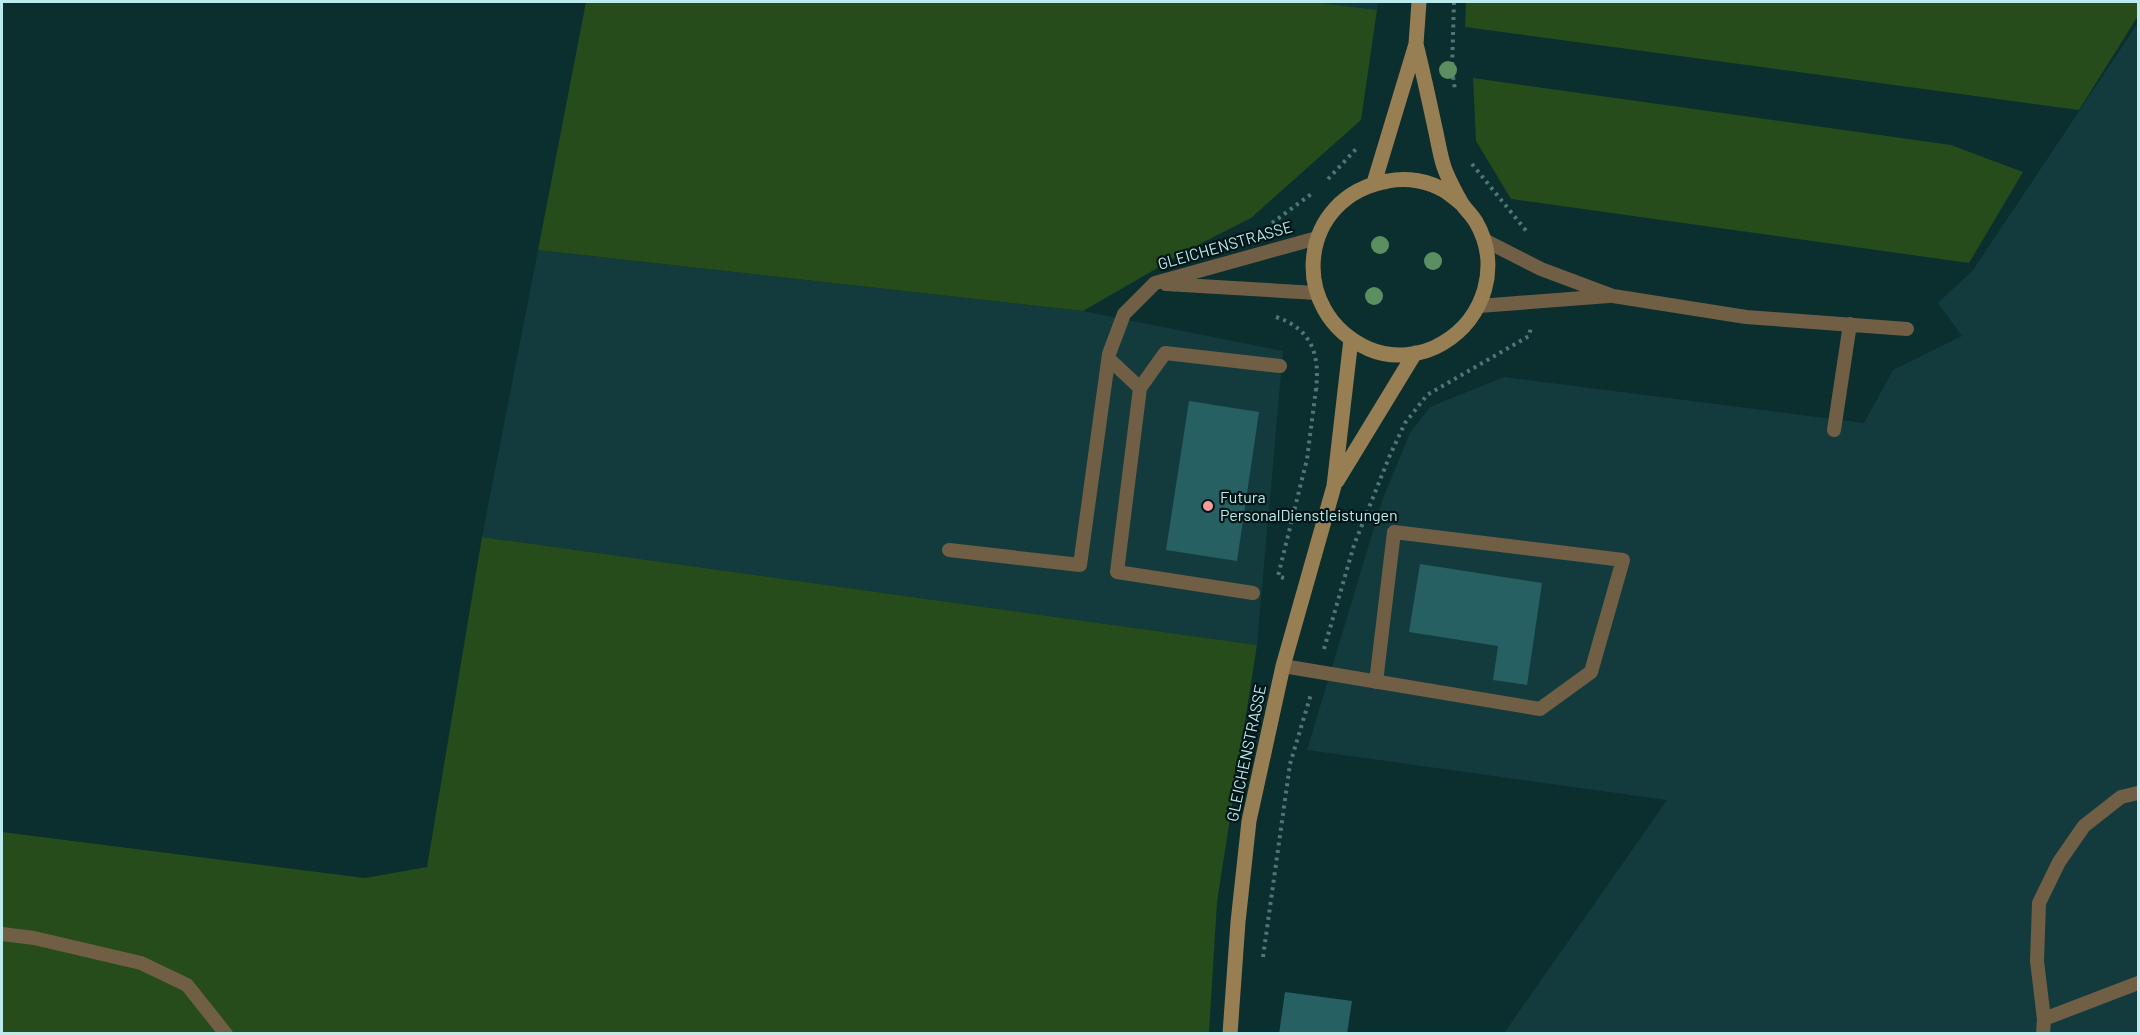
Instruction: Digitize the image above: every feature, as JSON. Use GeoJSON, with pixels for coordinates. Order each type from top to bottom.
{"type":"FeatureCollection","features":[{"type":"Feature","properties":{"kind":"street","name":"GLEICHENSTRASSE"},"geometry":{"type":"LineString","coordinates":[[1374,183],[1416,44],[1419,2]]}},
{"type":"Feature","properties":{"kind":"street","name":"GLEICHENSTRASSE"},"geometry":{"type":"LineString","coordinates":[[1416,44],[1444,169],[1463,205],[1476,221],[1484,240],[1488,262],[1487,285],[1479,306],[1468,323],[1453,338],[1435,348],[1415,353],[1392,354],[1371,350],[1336,327],[1324,311],[1317,293],[1313,275],[1313,256],[1317,238],[1326,219],[1339,203],[1356,191],[1374,183],[1398,179],[1422,181],[1444,190],[1463,205]]}},
{"type":"Feature","properties":{"kind":"street","name":"GLEICHENSTRASSE"},"geometry":{"type":"LineString","coordinates":[[1230,1034],[1238,922],[1249,821],[1283,666],[1334,486],[1351,339]]}},
{"type":"Feature","properties":{"kind":"street","name":"GLEICHENSTRASSE"},"geometry":{"type":"LineString","coordinates":[[1334,486],[1415,353]]}},
{"type":"Feature","properties":{"kind":"lane","name":"GLEICHENSTRASSE"},"geometry":{"type":"LineString","coordinates":[[1155,283],[1317,238]]}},
{"type":"Feature","properties":{"kind":"lane"},"geometry":{"type":"LineString","coordinates":[[1484,240],[1540,269],[1613,296],[1746,317],[1907,329]]}},
{"type":"Feature","properties":{"kind":"lane","name":"GLEICHENSTRASSE"},"geometry":{"type":"LineString","coordinates":[[1155,283],[1317,293]]}},
{"type":"Feature","properties":{"kind":"lane"},"geometry":{"type":"LineString","coordinates":[[949,550],[1080,565],[1109,359],[1124,314],[1155,283]]}},
{"type":"Feature","properties":{"kind":"lane"},"geometry":{"type":"LineString","coordinates":[[1479,306],[1613,296]]}},
{"type":"Feature","properties":{"kind":"lane"},"geometry":{"type":"LineString","coordinates":[[1834,430],[1850,324]]}},
{"type":"Feature","properties":{"kind":"lane"},"geometry":{"type":"LineString","coordinates":[[1253,593],[1117,572],[1140,388],[1165,353],[1280,366]]}},
{"type":"Feature","properties":{"kind":"lane"},"geometry":{"type":"LineString","coordinates":[[1109,359],[1140,388]]}},
{"type":"Feature","properties":{"kind":"lane"},"geometry":{"type":"LineString","coordinates":[[1283,666],[1376,682],[1540,709],[1591,672],[1623,561],[1394,532],[1376,682]]}},
{"type":"Feature","properties":{"kind":"lane"},"geometry":{"type":"LineString","coordinates":[[2139,793],[2121,797],[2084,826],[2059,862],[2039,903],[2037,961],[2044,1026],[2139,983]]}},
{"type":"Feature","properties":{"kind":"lane"},"geometry":{"type":"LineString","coordinates":[[2,934],[34,938],[141,963],[188,985],[226,1034]]}},
{"type":"Feature","properties":{"kind":"path"},"geometry":{"type":"LineString","coordinates":[[1454,2],[1452,69],[1456,92]]}},
{"type":"Feature","properties":{"kind":"path"},"geometry":{"type":"LineString","coordinates":[[1466,157],[1529,234]]}},
{"type":"Feature","properties":{"kind":"shaded area"},"geometry":{"type":"Polygon","coordinates":[[[1314,2],[1378,2],[1377,10],[1314,2]]]}},
{"type":"Feature","properties":{"kind":"shaded area"},"geometry":{"type":"Polygon","coordinates":[[[2138,23],[2138,1033],[1504,1033],[1667,800],[1307,750],[1383,498],[1410,433],[1430,407],[1504,377],[1864,423],[1893,370],[1962,336],[1938,303],[1973,270],[2138,23]]]}},
{"type":"Feature","properties":{"kind":"shaded area"},"geometry":{"type":"Polygon","coordinates":[[[538,250],[1083,311],[1283,351],[1257,645],[482,537],[538,250]]]}},
{"type":"Feature","properties":{"kind":"green space"},"geometry":{"type":"Polygon","coordinates":[[[586,2],[1314,2],[1377,10],[1361,120],[1251,218],[1192,248],[1083,311],[538,250],[586,2]]]}},
{"type":"Feature","properties":{"kind":"green space"},"geometry":{"type":"Polygon","coordinates":[[[1466,2],[2138,2],[2138,16],[2079,110],[1465,27],[1466,2]]]}},
{"type":"Feature","properties":{"kind":"green space"},"geometry":{"type":"Polygon","coordinates":[[[1473,78],[1951,145],[2023,172],[1969,263],[1511,199],[1476,141],[1473,78]]]}},
{"type":"Feature","properties":{"kind":"green space"},"geometry":{"type":"Polygon","coordinates":[[[482,537],[1257,645],[1217,902],[1209,1033],[2,1034],[2,832],[365,878],[427,867],[482,537]]]}},
{"type":"Feature","properties":{"kind":"building"},"geometry":{"type":"Polygon","coordinates":[[[1189,401],[1259,412],[1237,561],[1166,550],[1189,401]]]}},
{"type":"Feature","properties":{"kind":"building"},"geometry":{"type":"Polygon","coordinates":[[[1420,564],[1542,583],[1527,685],[1493,680],[1498,646],[1409,632],[1420,564]]]}},
{"type":"Feature","properties":{"kind":"building"},"geometry":{"type":"Polygon","coordinates":[[[1285,992],[1352,1001],[1347,1034],[1279,1034],[1285,992]]]}},
{"type":"Feature","properties":{"kind":"place","name":"Futura PersonalDienstleistungen"},"geometry":{"type":"Point","coordinates":[1208,506]}}]}
